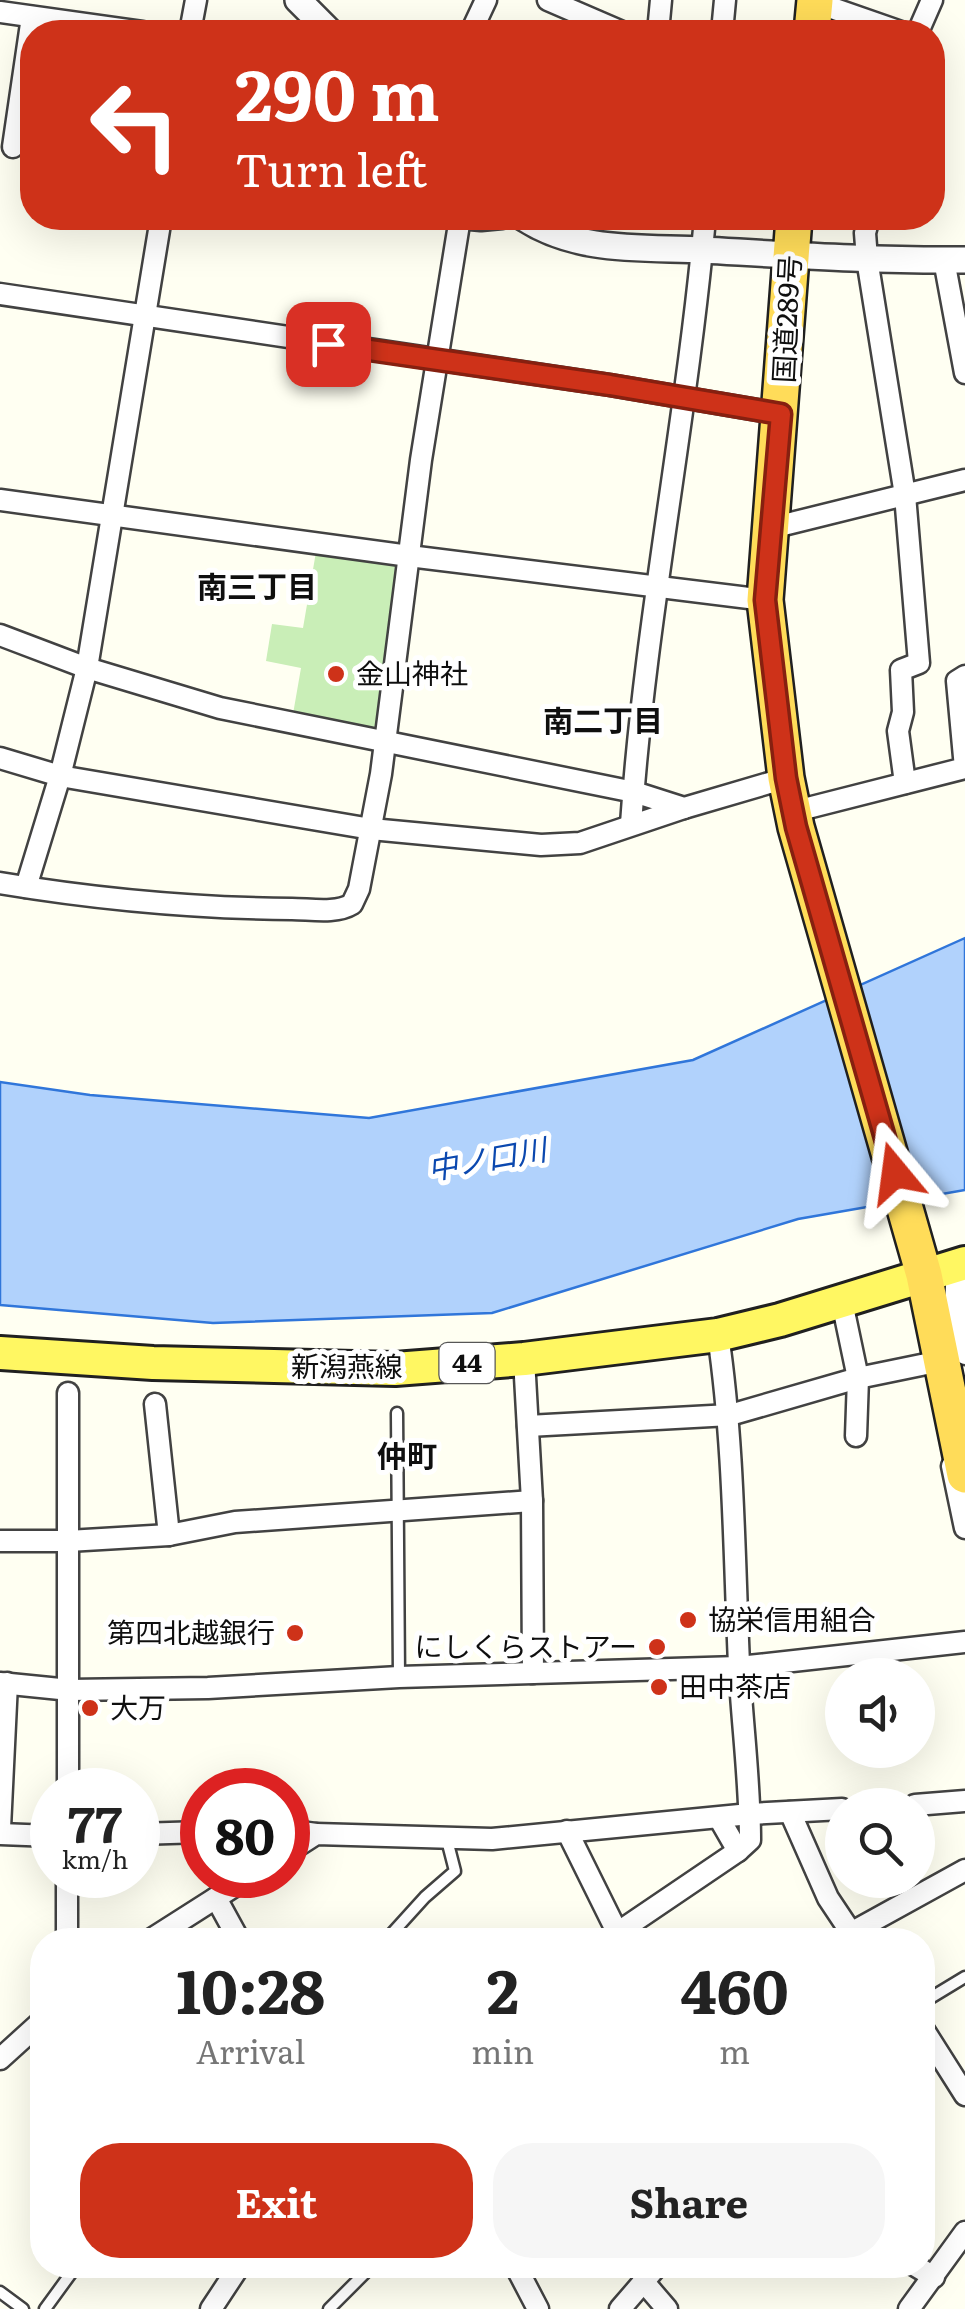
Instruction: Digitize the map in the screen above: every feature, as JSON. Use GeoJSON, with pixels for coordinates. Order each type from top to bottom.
{"type":"FeatureCollection","features":[{"type":"Feature","properties":{"kind":"highway","name":"国道289号"},"geometry":{"type":"LineString","coordinates":[[792,230],[765,600],[791,806],[933,1268],[965,1475]]}},
{"type":"Feature","properties":{"kind":"main road","name":"新潟燕線"},"geometry":{"type":"LineString","coordinates":[[0,1353],[153,1363],[395,1369],[524,1359],[718,1335],[842,1302],[933,1268]]}},
{"type":"Feature","properties":{"kind":"street"},"geometry":{"type":"LineString","coordinates":[[548,0],[594,20]]}},
{"type":"Feature","properties":{"kind":"street"},"geometry":{"type":"LineString","coordinates":[[812,9],[855,20]]}},
{"type":"Feature","properties":{"kind":"street"},"geometry":{"type":"LineString","coordinates":[[0,12],[52,20]]}},
{"type":"Feature","properties":{"kind":"street"},"geometry":{"type":"LineString","coordinates":[[15,147],[20,109]]}},
{"type":"Feature","properties":{"kind":"street"},"geometry":{"type":"LineString","coordinates":[[26,888],[87,668],[158,230]]}},
{"type":"Feature","properties":{"kind":"street"},"geometry":{"type":"LineString","coordinates":[[0,883],[230,908],[346,908],[356,898],[386,742],[421,460],[458,230]]}},
{"type":"Feature","properties":{"kind":"street"},"geometry":{"type":"LineString","coordinates":[[553,230],[584,243],[631,249],[702,250],[789,258],[954,260],[965,374]]}},
{"type":"Feature","properties":{"kind":"street"},"geometry":{"type":"LineString","coordinates":[[631,824],[704,230]]}},
{"type":"Feature","properties":{"kind":"street"},"geometry":{"type":"LineString","coordinates":[[866,230],[867,259],[905,495],[919,663],[901,670],[903,712],[898,730],[905,783]]}},
{"type":"Feature","properties":{"kind":"street"},"geometry":{"type":"LineString","coordinates":[[0,294],[781,414]]}},
{"type":"Feature","properties":{"kind":"street"},"geometry":{"type":"LineString","coordinates":[[772,528],[965,480]]}},
{"type":"Feature","properties":{"kind":"street"},"geometry":{"type":"LineString","coordinates":[[0,500],[765,600]]}},
{"type":"Feature","properties":{"kind":"street"},"geometry":{"type":"LineString","coordinates":[[0,635],[87,668],[220,708],[634,792],[684,808]]}},
{"type":"Feature","properties":{"kind":"street"},"geometry":{"type":"LineString","coordinates":[[0,758],[60,776],[372,829],[552,845],[580,842],[684,808],[791,806],[965,768],[957,681],[965,676]]}},
{"type":"Feature","properties":{"kind":"street"},"geometry":{"type":"LineString","coordinates":[[933,1268],[955,1306],[965,1350]]}},
{"type":"Feature","properties":{"kind":"street"},"geometry":{"type":"LineString","coordinates":[[933,1268],[921,1315],[965,1528]]}},
{"type":"Feature","properties":{"kind":"street"},"geometry":{"type":"LineString","coordinates":[[842,1302],[858,1378],[856,1436]]}},
{"type":"Feature","properties":{"kind":"street"},"geometry":{"type":"LineString","coordinates":[[630,1928],[750,1840],[730,1416],[718,1335]]}},
{"type":"Feature","properties":{"kind":"street"},"geometry":{"type":"LineString","coordinates":[[524,1359],[532,1501],[533,1673]]}},
{"type":"Feature","properties":{"kind":"street"},"geometry":{"type":"LineString","coordinates":[[528,1426],[730,1416],[858,1378],[931,1363]]}},
{"type":"Feature","properties":{"kind":"street"},"geometry":{"type":"LineString","coordinates":[[68,1393],[68,1768]]}},
{"type":"Feature","properties":{"kind":"street"},"geometry":{"type":"LineString","coordinates":[[154,1404],[169,1535]]}},
{"type":"Feature","properties":{"kind":"street"},"geometry":{"type":"LineString","coordinates":[[0,1542],[169,1535],[235,1522],[532,1501]]}},
{"type":"Feature","properties":{"kind":"street"},"geometry":{"type":"LineString","coordinates":[[30,1834],[0,1831],[4,1683],[70,1690],[208,1688],[399,1677],[739,1668],[965,1642]]}},
{"type":"Feature","properties":{"kind":"street"},"geometry":{"type":"LineString","coordinates":[[935,1803],[965,1801]]}},
{"type":"Feature","properties":{"kind":"street"},"geometry":{"type":"LineString","coordinates":[[310,1833],[492,1839],[825,1810]]}},
{"type":"Feature","properties":{"kind":"street"},"geometry":{"type":"LineString","coordinates":[[790,1812],[844,1928]]}},
{"type":"Feature","properties":{"kind":"street"},"geometry":{"type":"LineString","coordinates":[[719,1818],[738,1851]]}},
{"type":"Feature","properties":{"kind":"street"},"geometry":{"type":"LineString","coordinates":[[568,1832],[615,1928]]}},
{"type":"Feature","properties":{"kind":"street"},"geometry":{"type":"LineString","coordinates":[[310,1838],[316,1834]]}},
{"type":"Feature","properties":{"kind":"street"},"geometry":{"type":"LineString","coordinates":[[866,1928],[965,1870]]}},
{"type":"Feature","properties":{"kind":"street"},"geometry":{"type":"LineString","coordinates":[[67,1898],[67,1928]]}},
{"type":"Feature","properties":{"kind":"street"},"geometry":{"type":"LineString","coordinates":[[169,1928],[216,1898],[232,1928]]}},
{"type":"Feature","properties":{"kind":"street"},"geometry":{"type":"LineString","coordinates":[[0,2059],[30,2032]]}},
{"type":"Feature","properties":{"kind":"street"},"geometry":{"type":"LineString","coordinates":[[935,2048],[965,2096]]}},
{"type":"Feature","properties":{"kind":"street"},"geometry":{"type":"LineString","coordinates":[[935,2276],[965,2232]]}},
{"type":"Feature","properties":{"kind":"street"},"geometry":{"type":"LineString","coordinates":[[935,2277],[965,2268]]}},
{"type":"Feature","properties":{"kind":"street"},"geometry":{"type":"LineString","coordinates":[[212,2309],[232,2278]]}},
{"type":"Feature","properties":{"kind":"street"},"geometry":{"type":"LineString","coordinates":[[522,2278],[538,2309]]}},
{"type":"Feature","properties":{"kind":"street"},"geometry":{"type":"LineString","coordinates":[[620,2309],[646,2278]]}},
{"type":"Feature","properties":{"kind":"street"},"geometry":{"type":"LineString","coordinates":[[909,2309],[933,2278]]}},
{"type":"Feature","properties":{"kind":"street"},"geometry":{"type":"LineString","coordinates":[[643,2281],[667,2309]]}},
{"type":"Feature","properties":{"kind":"lane"},"geometry":{"type":"LineString","coordinates":[[397,1413],[399,1677]]}},
{"type":"Feature","properties":{"kind":"lane"},"geometry":{"type":"LineString","coordinates":[[397,1928],[455,1870],[447,1840]]}},
{"type":"Feature","properties":{"kind":"lane"},"geometry":{"type":"LineString","coordinates":[[935,1995],[965,1977]]}},
{"type":"Feature","properties":{"kind":"lane"},"geometry":{"type":"LineString","coordinates":[[45,2309],[68,2278]]}},
{"type":"Feature","properties":{"kind":"lane"},"geometry":{"type":"LineString","coordinates":[[329,2309],[361,2278]]}},
{"type":"Feature","properties":{"kind":"lane"},"geometry":{"type":"LineString","coordinates":[[0,2292],[23,2309]]}},
{"type":"Feature","properties":{"kind":"green space"},"geometry":{"type":"Polygon","coordinates":[[[317,546],[404,561],[378,729],[293,714],[301,668],[266,661],[272,624],[303,628],[317,546]]]}},
{"type":"Feature","properties":{"kind":"water","name":"中ノ口川"},"geometry":{"type":"Polygon","coordinates":[[[965,938],[965,1190],[798,1219],[492,1313],[213,1323],[0,1305],[0,1082],[90,1095],[369,1118],[693,1060],[965,938]]]}},
{"type":"Feature","properties":{"kind":"place","name":"金山神社"},"geometry":{"type":"Point","coordinates":[336,674]}},
{"type":"Feature","properties":{"kind":"place","name":"協栄信用組合"},"geometry":{"type":"Point","coordinates":[688,1620]}},
{"type":"Feature","properties":{"kind":"place","name":"第四北越銀行"},"geometry":{"type":"Point","coordinates":[295,1633]}},
{"type":"Feature","properties":{"kind":"place","name":"にしくらストアー"},"geometry":{"type":"Point","coordinates":[657,1647]}},
{"type":"Feature","properties":{"kind":"place","name":"田中茶店"},"geometry":{"type":"Point","coordinates":[659,1687]}},
{"type":"Feature","properties":{"kind":"place","name":"大万"},"geometry":{"type":"Point","coordinates":[90,1708]}},
{"type":"Feature","properties":{"kind":"district","name":"南三丁目"},"geometry":{"type":"Point","coordinates":[257,588]}},
{"type":"Feature","properties":{"kind":"district","name":"南二丁目"},"geometry":{"type":"Point","coordinates":[603,722]}},
{"type":"Feature","properties":{"kind":"district","name":"仲町"},"geometry":{"type":"Point","coordinates":[407,1457]}},
{"type":"Feature","properties":{"kind":"route"},"geometry":{"type":"LineString","coordinates":[[328,344],[781,414],[765,600],[786,778],[796,827],[895,1173]]}}]}
